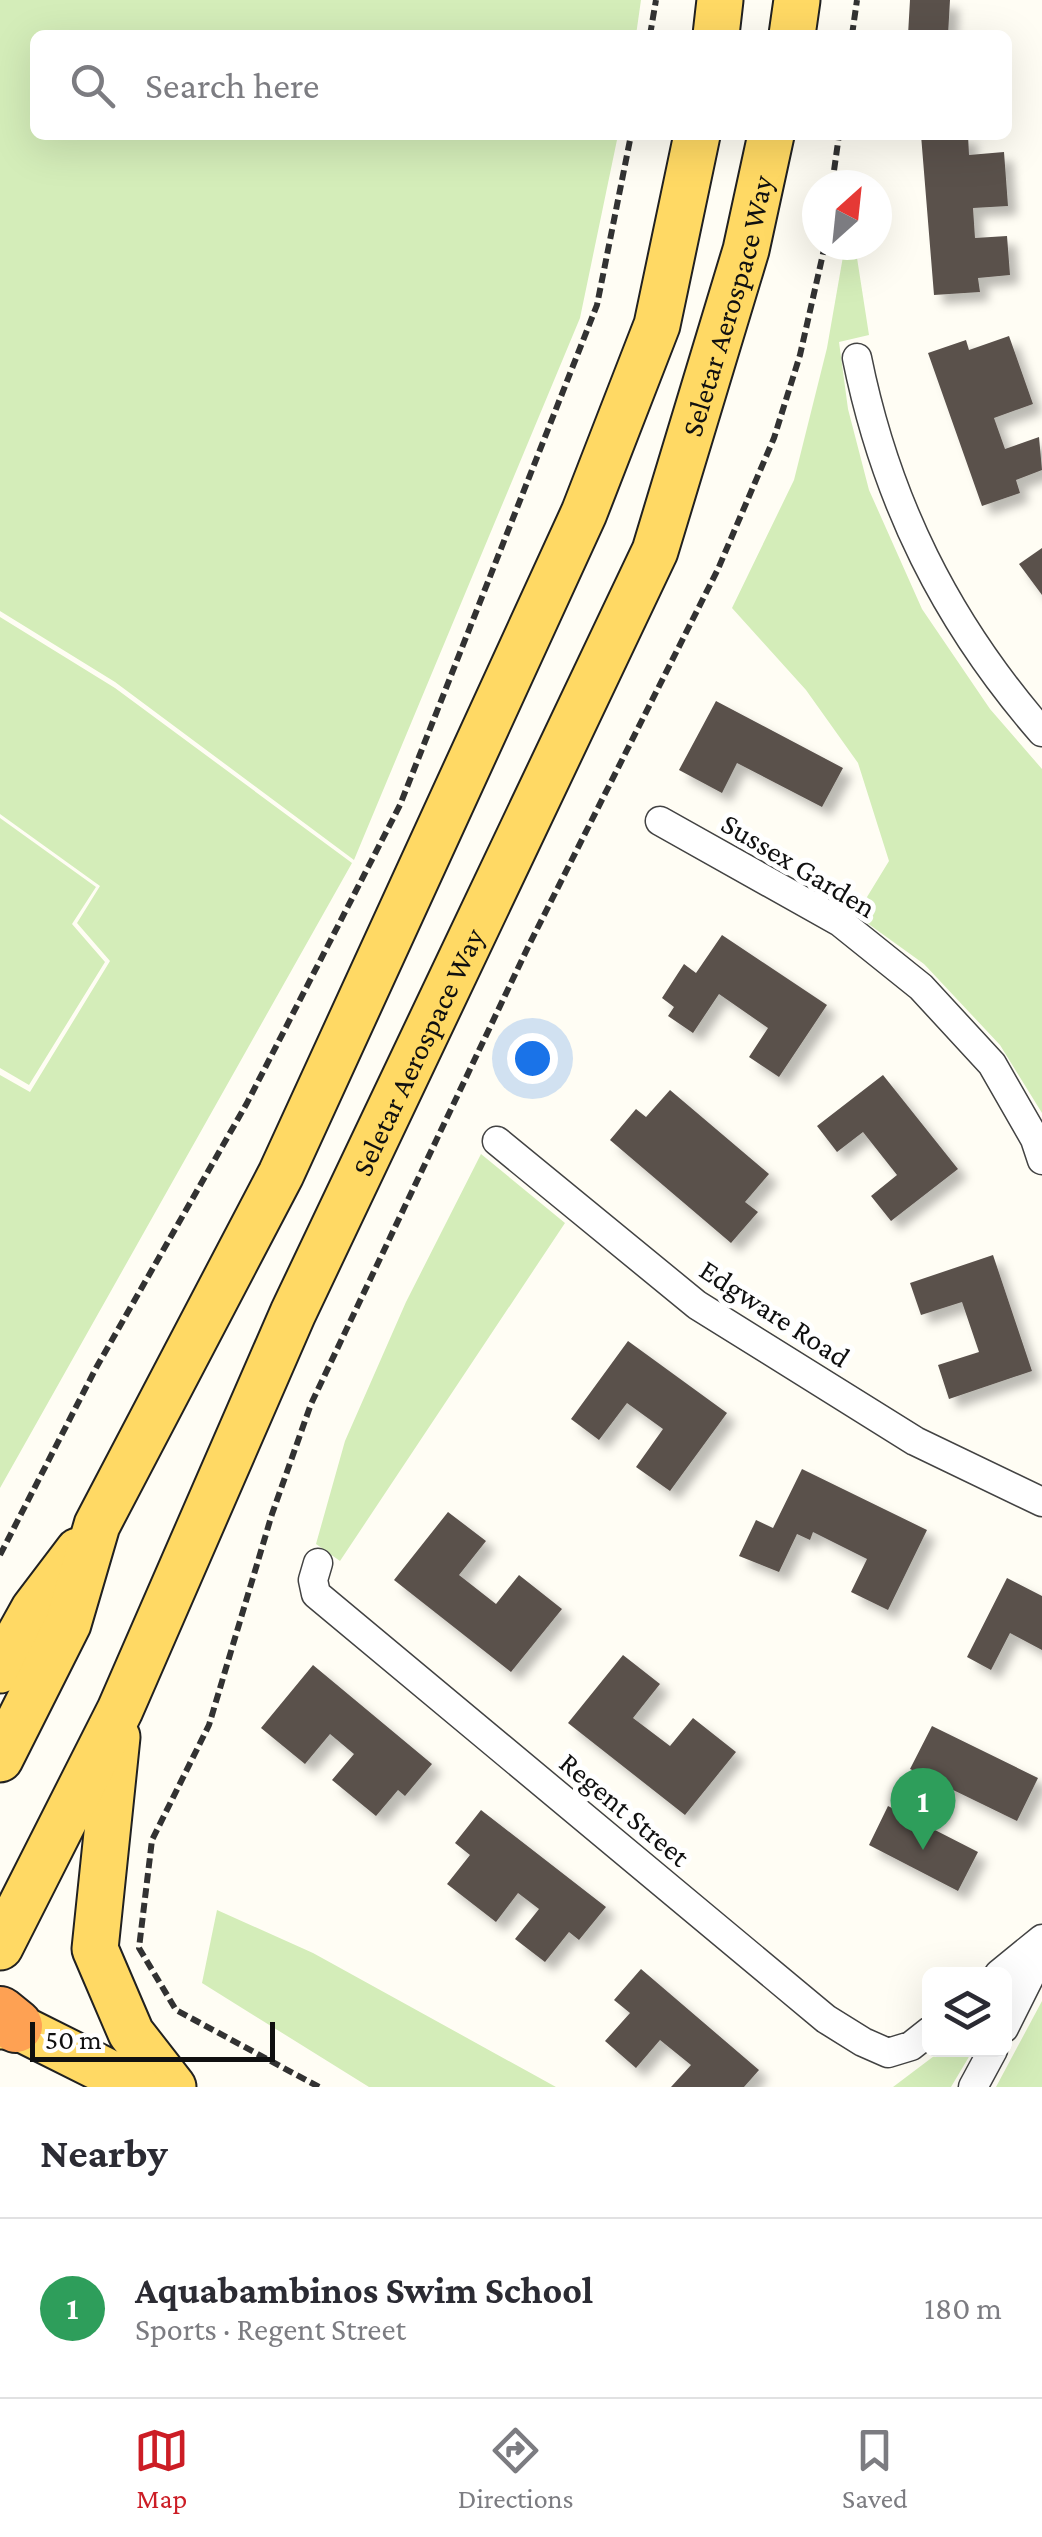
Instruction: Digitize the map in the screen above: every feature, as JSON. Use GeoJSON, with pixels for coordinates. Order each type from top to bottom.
{"type":"FeatureCollection","features":[{"type":"Feature","properties":{"kind":"main road"},"geometry":{"type":"LineString","coordinates":[[717,30],[720,0]]}},
{"type":"Feature","properties":{"kind":"main road"},"geometry":{"type":"LineString","coordinates":[[793,30],[797,0]]}},
{"type":"Feature","properties":{"kind":"main road","name":"Seletar Aerospace Way"},"geometry":{"type":"LineString","coordinates":[[0,1759],[68,1624],[98,1525],[281,1174],[584,513],[657,324],[696,140]]}},
{"type":"Feature","properties":{"kind":"main road","name":"Seletar Aerospace Way"},"geometry":{"type":"LineString","coordinates":[[0,1947],[120,1710],[293,1314],[655,552],[746,250],[770,140]]}},
{"type":"Feature","properties":{"kind":"main road"},"geometry":{"type":"LineString","coordinates":[[0,1670],[34,1608],[98,1525]]}},
{"type":"Feature","properties":{"kind":"main road"},"geometry":{"type":"LineString","coordinates":[[120,1710],[94,1949],[131,2033],[174,2087]]}},
{"type":"Feature","properties":{"kind":"main road"},"geometry":{"type":"LineString","coordinates":[[5,2022],[138,2087]]}},
{"type":"Feature","properties":{"kind":"street"},"geometry":{"type":"LineString","coordinates":[[857,358],[866,403],[894,490],[940,592],[1000,684],[1042,732]]}},
{"type":"Feature","properties":{"kind":"street","name":"Sussex Garden"},"geometry":{"type":"LineString","coordinates":[[660,821],[840,922],[921,987],[992,1064],[1042,1160]]}},
{"type":"Feature","properties":{"kind":"street","name":"Edgware Road"},"geometry":{"type":"LineString","coordinates":[[497,1141],[697,1305],[916,1441],[1042,1502]]}},
{"type":"Feature","properties":{"kind":"street","name":"Regent Street"},"geometry":{"type":"LineString","coordinates":[[318,1563],[313,1580],[316,1594],[826,2018],[888,2053],[912,2046],[922,2038]]}},
{"type":"Feature","properties":{"kind":"street"},"geometry":{"type":"LineString","coordinates":[[1008,1967],[1042,1939]]}},
{"type":"Feature","properties":{"kind":"street"},"geometry":{"type":"LineString","coordinates":[[1012,2012],[1042,1952]]}},
{"type":"Feature","properties":{"kind":"street"},"geometry":{"type":"LineString","coordinates":[[974,2087],[989,2057]]}},
{"type":"Feature","properties":{"kind":"path"},"geometry":{"type":"LineString","coordinates":[[651,30],[656,0]]}},
{"type":"Feature","properties":{"kind":"path"},"geometry":{"type":"LineString","coordinates":[[853,30],[856,0]]}},
{"type":"Feature","properties":{"kind":"path"},"geometry":{"type":"LineString","coordinates":[[0,1555],[96,1368],[247,1103],[400,805],[597,305],[631,140]]}},
{"type":"Feature","properties":{"kind":"path"},"geometry":{"type":"LineString","coordinates":[[834,170],[837,140]]}},
{"type":"Feature","properties":{"kind":"path"},"geometry":{"type":"LineString","coordinates":[[318,2087],[176,2010],[139,1948],[152,1840],[210,1725],[272,1514],[311,1404],[530,945],[718,568],[760,471],[800,355],[821,260]]}},
{"type":"Feature","properties":{"kind":"green space"},"geometry":{"type":"Polygon","coordinates":[[[0,0],[641,0],[637,30],[30,30],[30,140],[617,140],[580,318],[354,860],[115,682],[0,611],[0,0]]]}},
{"type":"Feature","properties":{"kind":"green space"},"geometry":{"type":"Polygon","coordinates":[[[842,260],[857,260],[869,335],[839,342],[848,409],[869,490],[922,609],[990,709],[1042,769],[1042,1113],[1000,1045],[924,964],[856,915],[889,861],[858,763],[806,690],[732,608],[794,480],[827,348],[842,260]]]}},
{"type":"Feature","properties":{"kind":"green space"},"geometry":{"type":"Polygon","coordinates":[[[0,617],[115,688],[352,863],[0,1488],[0,1075],[30,1092],[110,961],[77,923],[100,886],[0,814],[0,617]]]}},
{"type":"Feature","properties":{"kind":"green space"},"geometry":{"type":"Polygon","coordinates":[[[0,818],[96,887],[72,924],[105,962],[29,1085],[0,1068],[0,818]]]}},
{"type":"Feature","properties":{"kind":"green space"},"geometry":{"type":"Polygon","coordinates":[[[481,1154],[565,1223],[340,1561],[316,1544],[345,1441],[406,1302],[481,1154]]]}},
{"type":"Feature","properties":{"kind":"green space"},"geometry":{"type":"Polygon","coordinates":[[[217,1910],[313,1953],[556,2087],[369,2087],[202,1983],[217,1910]]]}},
{"type":"Feature","properties":{"kind":"green space"},"geometry":{"type":"Polygon","coordinates":[[[1042,2001],[1042,2087],[996,2087],[1042,2001]]]}},
{"type":"Feature","properties":{"kind":"green space"},"geometry":{"type":"Polygon","coordinates":[[[933,2057],[969,2057],[951,2087],[893,2087],[933,2057]]]}},
{"type":"Feature","properties":{"kind":"building"},"geometry":{"type":"Polygon","coordinates":[[[910,0],[950,0],[948,30],[908,30],[910,0]]]}},
{"type":"Feature","properties":{"kind":"building"},"geometry":{"type":"Polygon","coordinates":[[[921,140],[968,140],[969,155],[1004,152],[1008,206],[973,208],[975,238],[1007,236],[1010,275],[978,278],[980,292],[934,295],[921,140]]]}},
{"type":"Feature","properties":{"kind":"building"},"geometry":{"type":"Polygon","coordinates":[[[1009,336],[1033,404],[994,418],[1005,449],[1039,437],[1042,470],[1016,480],[1020,493],[982,506],[928,353],[966,340],[969,350],[1009,336]]]}},
{"type":"Feature","properties":{"kind":"building"},"geometry":{"type":"Polygon","coordinates":[[[1042,548],[1042,595],[1019,564],[1042,548]]]}},
{"type":"Feature","properties":{"kind":"building"},"geometry":{"type":"Polygon","coordinates":[[[716,701],[843,768],[822,807],[737,763],[722,793],[679,770],[716,701]]]}},
{"type":"Feature","properties":{"kind":"building"},"geometry":{"type":"Polygon","coordinates":[[[722,935],[827,1005],[779,1077],[749,1057],[768,1028],[719,994],[693,1033],[668,1016],[674,1007],[662,998],[684,964],[696,973],[722,935]]]}},
{"type":"Feature","properties":{"kind":"building"},"geometry":{"type":"Polygon","coordinates":[[[883,1075],[958,1169],[891,1221],[871,1196],[897,1175],[863,1132],[837,1152],[817,1126],[883,1075]]]}},
{"type":"Feature","properties":{"kind":"building"},"geometry":{"type":"Polygon","coordinates":[[[670,1090],[769,1174],[745,1202],[758,1212],[731,1243],[610,1140],[636,1109],[646,1117],[670,1090]]]}},
{"type":"Feature","properties":{"kind":"building"},"geometry":{"type":"Polygon","coordinates":[[[993,1255],[1032,1371],[949,1399],[938,1365],[979,1352],[962,1302],[921,1315],[910,1283],[993,1255]]]}},
{"type":"Feature","properties":{"kind":"building"},"geometry":{"type":"Polygon","coordinates":[[[628,1341],[727,1413],[670,1491],[636,1467],[663,1429],[627,1403],[599,1440],[571,1419],[628,1341]]]}},
{"type":"Feature","properties":{"kind":"building"},"geometry":{"type":"Polygon","coordinates":[[[802,1469],[927,1530],[888,1610],[851,1592],[867,1559],[813,1532],[810,1540],[797,1534],[779,1572],[739,1556],[756,1520],[773,1528],[802,1469]]]}},
{"type":"Feature","properties":{"kind":"building"},"geometry":{"type":"Polygon","coordinates":[[[448,1512],[486,1541],[459,1575],[496,1604],[519,1575],[562,1609],[511,1672],[394,1580],[448,1512]]]}},
{"type":"Feature","properties":{"kind":"building"},"geometry":{"type":"Polygon","coordinates":[[[1007,1578],[1042,1596],[1042,1650],[1010,1633],[991,1670],[967,1657],[1007,1578]]]}},
{"type":"Feature","properties":{"kind":"building"},"geometry":{"type":"Polygon","coordinates":[[[623,1655],[660,1684],[633,1718],[670,1746],[693,1718],[736,1752],[685,1815],[568,1723],[623,1655]]]}},
{"type":"Feature","properties":{"kind":"building"},"geometry":{"type":"Polygon","coordinates":[[[313,1665],[432,1764],[405,1796],[398,1790],[376,1816],[332,1780],[354,1754],[330,1734],[305,1764],[261,1728],[313,1665]]]}},
{"type":"Feature","properties":{"kind":"building"},"geometry":{"type":"Polygon","coordinates":[[[932,1726],[1038,1778],[1017,1821],[910,1769],[932,1726]]]}},
{"type":"Feature","properties":{"kind":"building"},"geometry":{"type":"Polygon","coordinates":[[[888,1806],[978,1852],[958,1891],[869,1845],[888,1806]]]}},
{"type":"Feature","properties":{"kind":"building"},"geometry":{"type":"Polygon","coordinates":[[[481,1810],[606,1907],[579,1940],[569,1932],[545,1962],[515,1939],[539,1909],[518,1893],[496,1922],[447,1884],[470,1855],[455,1843],[481,1810]]]}},
{"type":"Feature","properties":{"kind":"building"},"geometry":{"type":"Polygon","coordinates":[[[641,1969],[759,2070],[744,2087],[671,2087],[691,2065],[660,2040],[636,2068],[605,2041],[630,2013],[614,2000],[641,1969]]]}},
{"type":"Feature","properties":{"kind":"place","name":"Aquabambinos Swim School"},"geometry":{"type":"Point","coordinates":[923,1850]}}]}
